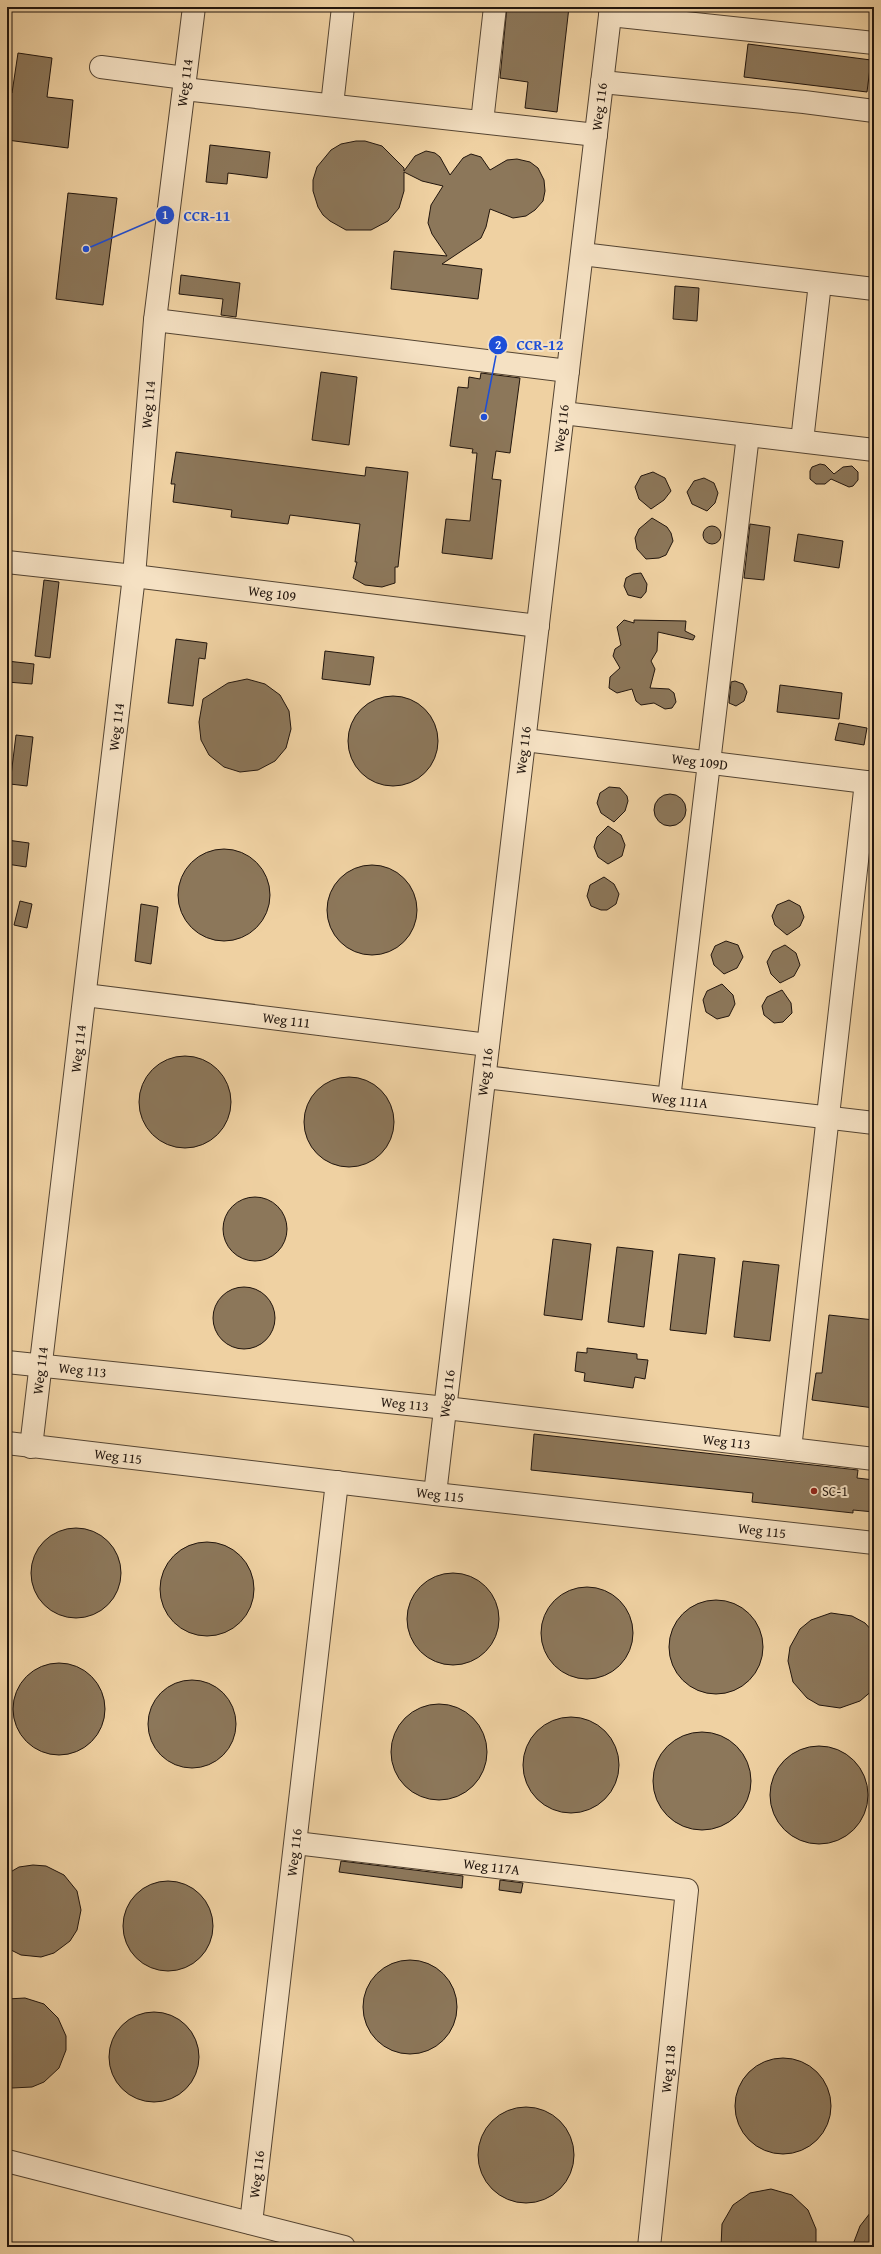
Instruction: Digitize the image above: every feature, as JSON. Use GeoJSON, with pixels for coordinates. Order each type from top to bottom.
{"type":"FeatureCollection","features":[{"type":"Feature","properties":{"kind":"lane","name":"Weg 114"},"geometry":{"type":"LineString","coordinates":[[31,1446],[134,576],[155,320],[194,7]]}},
{"type":"Feature","properties":{"kind":"lane"},"geometry":{"type":"LineString","coordinates":[[332,105],[343,7]]}},
{"type":"Feature","properties":{"kind":"lane"},"geometry":{"type":"LineString","coordinates":[[482,122],[495,7]]}},
{"type":"Feature","properties":{"kind":"lane"},"geometry":{"type":"LineString","coordinates":[[611,11],[678,15],[874,43]]}},
{"type":"Feature","properties":{"kind":"lane","name":"Weg 116"},"geometry":{"type":"LineString","coordinates":[[436,1494],[611,11]]}},
{"type":"Feature","properties":{"kind":"lane"},"geometry":{"type":"LineString","coordinates":[[101,67],[184,83],[332,105],[596,135]]}},
{"type":"Feature","properties":{"kind":"lane"},"geometry":{"type":"LineString","coordinates":[[602,82],[804,102],[874,111]]}},
{"type":"Feature","properties":{"kind":"lane"},"geometry":{"type":"LineString","coordinates":[[582,254],[874,289]]}},
{"type":"Feature","properties":{"kind":"lane"},"geometry":{"type":"LineString","coordinates":[[802,441],[820,283]]}},
{"type":"Feature","properties":{"kind":"lane"},"geometry":{"type":"LineString","coordinates":[[155,320],[568,371]]}},
{"type":"Feature","properties":{"kind":"lane"},"geometry":{"type":"LineString","coordinates":[[563,413],[874,450]]}},
{"type":"Feature","properties":{"kind":"lane"},"geometry":{"type":"LineString","coordinates":[[669,1099],[748,435]]}},
{"type":"Feature","properties":{"kind":"lane","name":"Weg 109"},"geometry":{"type":"LineString","coordinates":[[7,562],[134,576],[538,626]]}},
{"type":"Feature","properties":{"kind":"lane","name":"Weg 109D"},"geometry":{"type":"LineString","coordinates":[[525,740],[870,782]]}},
{"type":"Feature","properties":{"kind":"lane"},"geometry":{"type":"LineString","coordinates":[[790,1449],[828,1118],[870,782]]}},
{"type":"Feature","properties":{"kind":"lane","name":"Weg 111"},"geometry":{"type":"LineString","coordinates":[[85,995],[488,1045]]}},
{"type":"Feature","properties":{"kind":"lane","name":"Weg 111A"},"geometry":{"type":"LineString","coordinates":[[485,1077],[874,1123]]}},
{"type":"Feature","properties":{"kind":"lane","name":"Weg 113"},"geometry":{"type":"LineString","coordinates":[[7,1362],[446,1408],[874,1459]]}},
{"type":"Feature","properties":{"kind":"lane","name":"Weg 115"},"geometry":{"type":"LineString","coordinates":[[7,1443],[436,1494],[874,1543]]}},
{"type":"Feature","properties":{"kind":"lane","name":"Weg 116"},"geometry":{"type":"LineString","coordinates":[[251,2223],[337,1482]]}},
{"type":"Feature","properties":{"kind":"lane","name":"Weg 117A"},"geometry":{"type":"LineString","coordinates":[[296,1843],[687,1890]]}},
{"type":"Feature","properties":{"kind":"lane","name":"Weg 118"},"geometry":{"type":"LineString","coordinates":[[649,2247],[687,1890]]}},
{"type":"Feature","properties":{"kind":"lane"},"geometry":{"type":"LineString","coordinates":[[7,2161],[344,2247]]}},
{"type":"Feature","properties":{"kind":"building"},"geometry":{"type":"Polygon","coordinates":[[[507,7],[569,7],[557,112],[525,108],[528,82],[500,78],[507,7]]]}},
{"type":"Feature","properties":{"kind":"building"},"geometry":{"type":"Polygon","coordinates":[[[748,44],[871,60],[867,92],[744,77],[748,44]]]}},
{"type":"Feature","properties":{"kind":"building"},"geometry":{"type":"Polygon","coordinates":[[[18,53],[52,58],[47,97],[73,100],[68,148],[7,140],[7,92],[12,93],[18,53]]]}},
{"type":"Feature","properties":{"kind":"building"},"geometry":{"type":"Polygon","coordinates":[[[365,141],[382,146],[404,168],[404,171],[415,156],[426,151],[435,153],[440,157],[450,175],[463,158],[471,154],[481,157],[490,170],[507,160],[517,159],[530,162],[538,168],[544,180],[545,191],[543,201],[535,210],[526,216],[513,218],[490,209],[486,227],[481,238],[442,264],[482,269],[478,299],[391,289],[394,251],[447,256],[432,234],[428,223],[431,205],[443,186],[422,181],[404,172],[404,191],[399,208],[388,221],[371,230],[346,230],[330,221],[323,215],[318,207],[313,191],[313,180],[317,167],[331,150],[341,144],[365,141]]]}},
{"type":"Feature","properties":{"kind":"building"},"geometry":{"type":"Polygon","coordinates":[[[210,145],[270,152],[267,178],[228,173],[227,184],[206,182],[210,145]]]}},
{"type":"Feature","properties":{"kind":"building"},"geometry":{"type":"Polygon","coordinates":[[[68,193],[117,198],[103,305],[56,299],[68,193]]]}},
{"type":"Feature","properties":{"kind":"building"},"geometry":{"type":"Polygon","coordinates":[[[181,275],[240,283],[236,317],[221,315],[223,299],[179,294],[181,275]]]}},
{"type":"Feature","properties":{"kind":"building"},"geometry":{"type":"Polygon","coordinates":[[[675,286],[699,288],[697,321],[673,319],[675,286]]]}},
{"type":"Feature","properties":{"kind":"building"},"geometry":{"type":"Polygon","coordinates":[[[321,372],[357,377],[349,445],[312,440],[321,372]]]}},
{"type":"Feature","properties":{"kind":"building"},"geometry":{"type":"Polygon","coordinates":[[[481,373],[520,378],[510,453],[496,451],[492,479],[501,480],[492,559],[442,553],[446,519],[470,521],[477,453],[472,453],[473,449],[450,446],[458,387],[468,388],[469,377],[480,379],[481,373]]]}},
{"type":"Feature","properties":{"kind":"building"},"geometry":{"type":"Polygon","coordinates":[[[176,452],[365,476],[366,467],[408,472],[398,567],[395,567],[395,583],[382,587],[365,585],[353,578],[357,562],[355,562],[360,524],[290,515],[288,524],[231,517],[232,510],[173,502],[175,484],[171,484],[176,452]]]}},
{"type":"Feature","properties":{"kind":"building"},"geometry":{"type":"Polygon","coordinates":[[[820,464],[825,465],[834,474],[843,467],[852,466],[858,472],[858,480],[853,486],[849,487],[831,479],[825,484],[816,484],[810,479],[810,471],[812,467],[820,464]]]}},
{"type":"Feature","properties":{"kind":"building"},"geometry":{"type":"Polygon","coordinates":[[[653,472],[665,478],[671,491],[664,500],[651,509],[639,499],[635,487],[641,476],[653,472]]]}},
{"type":"Feature","properties":{"kind":"building"},"geometry":{"type":"Polygon","coordinates":[[[704,478],[714,483],[718,493],[715,503],[707,511],[692,504],[687,492],[694,481],[704,478]]]}},
{"type":"Feature","properties":{"kind":"building"},"geometry":{"type":"Polygon","coordinates":[[[652,518],[667,527],[671,533],[673,541],[666,555],[659,558],[646,559],[637,549],[635,538],[639,529],[652,518]]]}},
{"type":"Feature","properties":{"kind":"building"},"geometry":{"type":"Polygon","coordinates":[[[750,524],[770,527],[764,580],[744,578],[750,524]]]}},
{"type":"Feature","properties":{"kind":"building"},"geometry":{"type":"Polygon","coordinates":[[[712,526],[718,529],[721,535],[718,541],[712,544],[706,541],[703,535],[706,529],[712,526]]]}},
{"type":"Feature","properties":{"kind":"building"},"geometry":{"type":"Polygon","coordinates":[[[798,534],[843,541],[839,568],[794,561],[798,534]]]}},
{"type":"Feature","properties":{"kind":"building"},"geometry":{"type":"Polygon","coordinates":[[[641,573],[647,584],[646,592],[641,598],[628,595],[624,586],[626,578],[633,574],[641,573]]]}},
{"type":"Feature","properties":{"kind":"building"},"geometry":{"type":"Polygon","coordinates":[[[44,580],[59,582],[50,658],[35,656],[44,580]]]}},
{"type":"Feature","properties":{"kind":"building"},"geometry":{"type":"Polygon","coordinates":[[[624,620],[634,623],[634,620],[686,621],[685,631],[695,636],[693,640],[658,632],[657,651],[651,661],[655,669],[650,688],[669,689],[674,693],[676,702],[672,708],[665,709],[654,703],[641,705],[636,701],[632,689],[617,693],[609,688],[610,677],[620,668],[613,656],[615,649],[621,645],[617,627],[624,620]]]}},
{"type":"Feature","properties":{"kind":"building"},"geometry":{"type":"Polygon","coordinates":[[[176,639],[207,643],[205,659],[199,658],[193,706],[168,703],[176,639]]]}},
{"type":"Feature","properties":{"kind":"building"},"geometry":{"type":"Polygon","coordinates":[[[325,651],[374,657],[370,685],[322,679],[325,651]]]}},
{"type":"Feature","properties":{"kind":"building"},"geometry":{"type":"Polygon","coordinates":[[[7,661],[34,664],[32,684],[7,682],[7,661]]]}},
{"type":"Feature","properties":{"kind":"building"},"geometry":{"type":"Polygon","coordinates":[[[247,679],[265,684],[280,695],[289,711],[291,729],[286,748],[275,761],[258,770],[240,772],[224,767],[209,755],[201,740],[199,722],[203,699],[228,683],[247,679]]]}},
{"type":"Feature","properties":{"kind":"building"},"geometry":{"type":"Polygon","coordinates":[[[735,681],[743,684],[747,692],[744,701],[736,706],[729,703],[731,682],[735,681]]]}},
{"type":"Feature","properties":{"kind":"building"},"geometry":{"type":"Polygon","coordinates":[[[780,685],[842,693],[839,719],[777,712],[780,685]]]}},
{"type":"Feature","properties":{"kind":"building"},"geometry":{"type":"Polygon","coordinates":[[[384,696],[402,696],[418,703],[431,716],[438,732],[438,750],[431,766],[418,779],[402,786],[384,786],[368,779],[355,766],[348,750],[348,732],[355,716],[368,703],[384,696]]]}},
{"type":"Feature","properties":{"kind":"building"},"geometry":{"type":"Polygon","coordinates":[[[839,723],[867,728],[864,745],[835,740],[839,723]]]}},
{"type":"Feature","properties":{"kind":"building"},"geometry":{"type":"Polygon","coordinates":[[[16,735],[33,737],[27,786],[10,784],[16,735]]]}},
{"type":"Feature","properties":{"kind":"building"},"geometry":{"type":"Polygon","coordinates":[[[609,787],[620,788],[627,796],[628,801],[625,811],[614,822],[601,813],[597,803],[600,793],[609,787]]]}},
{"type":"Feature","properties":{"kind":"building"},"geometry":{"type":"Polygon","coordinates":[[[667,794],[673,794],[683,801],[686,810],[685,816],[679,823],[673,826],[667,826],[657,819],[654,813],[654,807],[661,797],[667,794]]]}},
{"type":"Feature","properties":{"kind":"building"},"geometry":{"type":"Polygon","coordinates":[[[608,826],[621,835],[625,845],[622,856],[608,864],[598,857],[594,847],[597,837],[608,826]]]}},
{"type":"Feature","properties":{"kind":"building"},"geometry":{"type":"Polygon","coordinates":[[[7,840],[29,843],[26,867],[7,864],[7,840]]]}},
{"type":"Feature","properties":{"kind":"building"},"geometry":{"type":"Polygon","coordinates":[[[224,849],[242,853],[256,863],[266,877],[270,895],[266,913],[256,927],[242,937],[224,941],[206,937],[192,927],[182,913],[178,895],[182,877],[192,863],[206,853],[224,849]]]}},
{"type":"Feature","properties":{"kind":"building"},"geometry":{"type":"Polygon","coordinates":[[[372,865],[389,868],[404,878],[414,893],[417,910],[414,927],[404,942],[389,952],[372,955],[355,952],[340,942],[330,927],[327,910],[330,893],[340,878],[355,868],[372,865]]]}},
{"type":"Feature","properties":{"kind":"building"},"geometry":{"type":"Polygon","coordinates":[[[604,877],[614,884],[619,894],[616,904],[607,910],[601,910],[591,906],[587,896],[590,885],[604,877]]]}},
{"type":"Feature","properties":{"kind":"building"},"geometry":{"type":"Polygon","coordinates":[[[789,900],[800,906],[804,917],[800,926],[787,935],[775,925],[772,916],[777,905],[789,900]]]}},
{"type":"Feature","properties":{"kind":"building"},"geometry":{"type":"Polygon","coordinates":[[[20,901],[32,904],[27,928],[14,925],[20,901]]]}},
{"type":"Feature","properties":{"kind":"building"},"geometry":{"type":"Polygon","coordinates":[[[141,904],[158,907],[151,964],[135,961],[141,904]]]}},
{"type":"Feature","properties":{"kind":"building"},"geometry":{"type":"Polygon","coordinates":[[[726,941],[738,945],[743,957],[737,968],[724,974],[714,965],[711,955],[715,946],[726,941]]]}},
{"type":"Feature","properties":{"kind":"building"},"geometry":{"type":"Polygon","coordinates":[[[785,945],[796,953],[800,965],[794,976],[780,983],[771,974],[767,962],[773,951],[785,945]]]}},
{"type":"Feature","properties":{"kind":"building"},"geometry":{"type":"Polygon","coordinates":[[[722,984],[733,995],[735,1004],[729,1016],[717,1019],[706,1012],[703,1000],[707,991],[722,984]]]}},
{"type":"Feature","properties":{"kind":"building"},"geometry":{"type":"Polygon","coordinates":[[[782,990],[791,1003],[792,1013],[783,1022],[774,1023],[764,1015],[762,1006],[767,997],[782,990]]]}},
{"type":"Feature","properties":{"kind":"building"},"geometry":{"type":"Polygon","coordinates":[[[185,1056],[202,1060],[217,1070],[227,1085],[231,1102],[227,1119],[217,1134],[202,1144],[185,1148],[168,1144],[153,1134],[143,1119],[139,1102],[143,1085],[153,1070],[168,1060],[185,1056]]]}},
{"type":"Feature","properties":{"kind":"building"},"geometry":{"type":"Polygon","coordinates":[[[349,1077],[366,1081],[381,1090],[390,1105],[394,1122],[390,1139],[381,1154],[366,1163],[349,1167],[332,1163],[317,1154],[308,1139],[304,1122],[308,1105],[317,1090],[332,1081],[349,1077]]]}},
{"type":"Feature","properties":{"kind":"building"},"geometry":{"type":"Polygon","coordinates":[[[249,1197],[261,1197],[278,1206],[285,1217],[287,1229],[285,1241],[278,1252],[261,1261],[249,1261],[237,1256],[228,1247],[223,1235],[223,1223],[228,1211],[237,1202],[249,1197]]]}},
{"type":"Feature","properties":{"kind":"building"},"geometry":{"type":"Polygon","coordinates":[[[553,1239],[591,1244],[582,1320],[544,1315],[553,1239]]]}},
{"type":"Feature","properties":{"kind":"building"},"geometry":{"type":"Polygon","coordinates":[[[617,1247],[653,1251],[644,1327],[608,1322],[617,1247]]]}},
{"type":"Feature","properties":{"kind":"building"},"geometry":{"type":"Polygon","coordinates":[[[679,1254],[715,1258],[706,1334],[670,1330],[679,1254]]]}},
{"type":"Feature","properties":{"kind":"building"},"geometry":{"type":"Polygon","coordinates":[[[743,1261],[779,1265],[770,1341],[734,1337],[743,1261]]]}},
{"type":"Feature","properties":{"kind":"building"},"geometry":{"type":"Polygon","coordinates":[[[244,1287],[261,1292],[266,1296],[270,1301],[275,1318],[270,1335],[266,1340],[261,1344],[244,1349],[227,1344],[222,1340],[218,1335],[213,1318],[218,1301],[222,1296],[227,1292],[244,1287]]]}},
{"type":"Feature","properties":{"kind":"building"},"geometry":{"type":"Polygon","coordinates":[[[829,1315],[874,1320],[874,1408],[812,1400],[816,1373],[822,1373],[829,1315]]]}},
{"type":"Feature","properties":{"kind":"building"},"geometry":{"type":"Polygon","coordinates":[[[587,1348],[637,1354],[637,1359],[648,1360],[645,1379],[635,1377],[633,1388],[584,1381],[585,1373],[575,1371],[577,1352],[587,1353],[587,1348]]]}},
{"type":"Feature","properties":{"kind":"building"},"geometry":{"type":"Polygon","coordinates":[[[534,1434],[858,1470],[857,1478],[874,1480],[874,1512],[853,1510],[853,1513],[752,1502],[753,1493],[531,1470],[534,1434]]]}},
{"type":"Feature","properties":{"kind":"building"},"geometry":{"type":"Polygon","coordinates":[[[76,1528],[93,1532],[108,1541],[117,1556],[121,1573],[117,1590],[108,1605],[93,1614],[76,1618],[59,1614],[44,1605],[35,1590],[31,1573],[35,1556],[44,1541],[59,1532],[76,1528]]]}},
{"type":"Feature","properties":{"kind":"building"},"geometry":{"type":"Polygon","coordinates":[[[207,1542],[225,1545],[240,1556],[251,1571],[254,1589],[251,1607],[240,1622],[225,1633],[207,1636],[189,1633],[174,1622],[163,1607],[160,1589],[163,1571],[174,1556],[189,1545],[207,1542]]]}},
{"type":"Feature","properties":{"kind":"building"},"geometry":{"type":"Polygon","coordinates":[[[453,1573],[470,1577],[485,1587],[495,1602],[499,1619],[495,1636],[485,1651],[470,1661],[453,1665],[436,1661],[421,1651],[411,1636],[407,1619],[411,1602],[421,1587],[436,1577],[453,1573]]]}},
{"type":"Feature","properties":{"kind":"building"},"geometry":{"type":"Polygon","coordinates":[[[587,1587],[605,1590],[620,1600],[630,1615],[633,1633],[630,1651],[620,1666],[605,1676],[587,1679],[569,1676],[554,1666],[544,1651],[541,1633],[544,1615],[554,1600],[569,1590],[587,1587]]]}},
{"type":"Feature","properties":{"kind":"building"},"geometry":{"type":"Polygon","coordinates":[[[716,1600],[734,1604],[749,1614],[759,1629],[763,1647],[759,1665],[749,1680],[734,1690],[716,1694],[698,1690],[683,1680],[673,1665],[669,1647],[673,1629],[683,1614],[698,1604],[716,1600]]]}},
{"type":"Feature","properties":{"kind":"building"},"geometry":{"type":"Polygon","coordinates":[[[831,1613],[852,1616],[865,1623],[874,1633],[874,1689],[860,1701],[840,1708],[819,1705],[807,1698],[793,1682],[788,1661],[790,1647],[800,1629],[811,1620],[831,1613]]]}},
{"type":"Feature","properties":{"kind":"building"},"geometry":{"type":"Polygon","coordinates":[[[59,1663],[76,1667],[91,1677],[101,1692],[105,1709],[101,1726],[91,1741],[76,1751],[59,1755],[42,1751],[27,1741],[17,1726],[13,1709],[17,1692],[27,1677],[42,1667],[59,1663]]]}},
{"type":"Feature","properties":{"kind":"building"},"geometry":{"type":"Polygon","coordinates":[[[192,1680],[209,1683],[217,1687],[229,1699],[233,1707],[236,1724],[233,1741],[229,1749],[217,1761],[209,1765],[192,1768],[175,1765],[167,1761],[155,1749],[151,1741],[148,1724],[151,1707],[155,1699],[167,1687],[175,1683],[192,1680]]]}},
{"type":"Feature","properties":{"kind":"building"},"geometry":{"type":"Polygon","coordinates":[[[439,1704],[457,1708],[466,1712],[473,1718],[479,1725],[483,1734],[487,1752],[483,1770],[479,1779],[473,1786],[466,1792],[457,1796],[439,1800],[421,1796],[412,1792],[405,1786],[399,1779],[395,1770],[391,1752],[395,1734],[399,1725],[405,1718],[412,1712],[421,1708],[439,1704]]]}},
{"type":"Feature","properties":{"kind":"building"},"geometry":{"type":"Polygon","coordinates":[[[571,1717],[589,1721],[598,1725],[605,1731],[611,1738],[615,1747],[619,1765],[615,1783],[611,1792],[605,1799],[598,1805],[589,1809],[571,1813],[553,1809],[544,1805],[537,1799],[531,1792],[527,1783],[523,1765],[527,1747],[531,1738],[537,1731],[544,1725],[553,1721],[571,1717]]]}},
{"type":"Feature","properties":{"kind":"building"},"geometry":{"type":"Polygon","coordinates":[[[702,1732],[721,1736],[736,1747],[747,1762],[751,1781],[747,1800],[736,1815],[721,1826],[702,1830],[683,1826],[668,1815],[657,1800],[653,1781],[657,1762],[668,1747],[683,1736],[702,1732]]]}},
{"type":"Feature","properties":{"kind":"building"},"geometry":{"type":"Polygon","coordinates":[[[819,1746],[838,1750],[853,1761],[864,1776],[868,1795],[864,1814],[853,1829],[838,1840],[819,1844],[800,1840],[785,1829],[774,1814],[770,1795],[774,1776],[785,1761],[800,1750],[819,1746]]]}},
{"type":"Feature","properties":{"kind":"building"},"geometry":{"type":"Polygon","coordinates":[[[341,1861],[463,1876],[462,1888],[339,1872],[341,1861]]]}},
{"type":"Feature","properties":{"kind":"building"},"geometry":{"type":"Polygon","coordinates":[[[33,1865],[46,1866],[64,1875],[77,1891],[81,1910],[77,1930],[70,1941],[54,1953],[41,1957],[21,1955],[7,1948],[7,1874],[19,1867],[33,1865]]]}},
{"type":"Feature","properties":{"kind":"building"},"geometry":{"type":"Polygon","coordinates":[[[500,1880],[523,1883],[521,1893],[499,1890],[500,1880]]]}},
{"type":"Feature","properties":{"kind":"building"},"geometry":{"type":"Polygon","coordinates":[[[168,1881],[185,1885],[200,1894],[209,1909],[213,1926],[209,1943],[200,1958],[185,1967],[168,1971],[151,1967],[136,1958],[127,1943],[123,1926],[127,1909],[136,1894],[151,1885],[168,1881]]]}},
{"type":"Feature","properties":{"kind":"building"},"geometry":{"type":"Polygon","coordinates":[[[410,1960],[428,1964],[443,1974],[453,1989],[457,2007],[453,2025],[443,2040],[428,2050],[410,2054],[392,2050],[377,2040],[367,2025],[363,2007],[367,1989],[377,1974],[392,1964],[410,1960]]]}},
{"type":"Feature","properties":{"kind":"building"},"geometry":{"type":"Polygon","coordinates":[[[25,1998],[44,2004],[58,2018],[66,2036],[66,2050],[59,2068],[44,2082],[32,2087],[12,2088],[7,2087],[7,1999],[25,1998]]]}},
{"type":"Feature","properties":{"kind":"building"},"geometry":{"type":"Polygon","coordinates":[[[154,2012],[171,2015],[186,2025],[196,2040],[199,2057],[196,2074],[186,2089],[171,2099],[154,2102],[137,2099],[122,2089],[112,2074],[109,2057],[112,2040],[122,2025],[137,2015],[154,2012]]]}},
{"type":"Feature","properties":{"kind":"building"},"geometry":{"type":"Polygon","coordinates":[[[783,2058],[801,2062],[817,2072],[827,2088],[831,2106],[827,2124],[817,2140],[801,2150],[783,2154],[765,2150],[749,2140],[739,2124],[735,2106],[739,2088],[749,2072],[765,2062],[783,2058]]]}},
{"type":"Feature","properties":{"kind":"building"},"geometry":{"type":"Polygon","coordinates":[[[526,2107],[544,2111],[553,2115],[560,2121],[566,2128],[570,2137],[574,2155],[570,2173],[566,2182],[560,2189],[553,2195],[544,2199],[526,2203],[508,2199],[499,2195],[492,2189],[486,2182],[482,2173],[478,2155],[482,2137],[486,2128],[492,2121],[499,2115],[508,2111],[526,2107]]]}},
{"type":"Feature","properties":{"kind":"building"},"geometry":{"type":"Polygon","coordinates":[[[771,2189],[792,2195],[808,2210],[816,2229],[816,2247],[721,2247],[722,2224],[733,2205],[750,2193],[771,2189]]]}},
{"type":"Feature","properties":{"kind":"building"},"geometry":{"type":"Polygon","coordinates":[[[874,2208],[874,2247],[852,2247],[860,2226],[874,2208]]]}},
{"type":"Feature","properties":{"kind":"place","name":"CCR-11"},"geometry":{"type":"Point","coordinates":[86,249]}},
{"type":"Feature","properties":{"kind":"place","name":"CCR-12"},"geometry":{"type":"Point","coordinates":[484,417]}},
{"type":"Feature","properties":{"kind":"place","name":"SC-1"},"geometry":{"type":"Point","coordinates":[814,1491]}}]}
